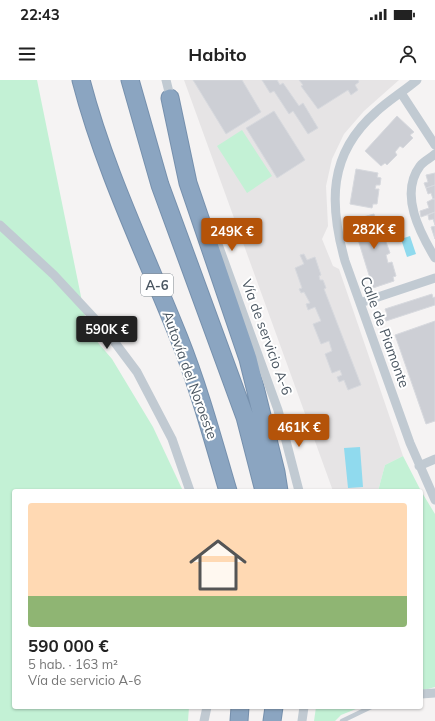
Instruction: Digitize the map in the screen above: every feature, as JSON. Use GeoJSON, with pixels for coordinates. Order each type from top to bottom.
{"type":"FeatureCollection","features":[{"type":"Feature","properties":{"kind":"highway","name":"Autovía del Noroeste"},"geometry":{"type":"LineString","coordinates":[[81,80],[91,119],[121,198],[180,340],[209,425],[227,489]]}},
{"type":"Feature","properties":{"kind":"highway","name":"A-6"},"geometry":{"type":"LineString","coordinates":[[130,80],[160,185],[245,417],[263,489]]}},
{"type":"Feature","properties":{"kind":"highway"},"geometry":{"type":"LineString","coordinates":[[170,98],[188,183],[248,359],[276,472],[279,489]]}},
{"type":"Feature","properties":{"kind":"highway"},"geometry":{"type":"LineString","coordinates":[[238,721],[240,709]]}},
{"type":"Feature","properties":{"kind":"highway"},"geometry":{"type":"LineString","coordinates":[[272,721],[274,709]]}},
{"type":"Feature","properties":{"kind":"street","name":"Vía de servicio A-6"},"geometry":{"type":"LineString","coordinates":[[166,80],[194,179],[278,410],[298,489]]}},
{"type":"Feature","properties":{"kind":"street","name":"Calle de Piamonte"},"geometry":{"type":"LineString","coordinates":[[417,80],[375,112],[356,134],[342,159],[336,183],[334,204],[338,234],[360,303],[419,466],[435,500]]}},
{"type":"Feature","properties":{"kind":"street"},"geometry":{"type":"LineString","coordinates":[[401,92],[435,145]]}},
{"type":"Feature","properties":{"kind":"street"},"geometry":{"type":"LineString","coordinates":[[435,154],[420,166],[412,185],[413,208],[420,233],[435,258]]}},
{"type":"Feature","properties":{"kind":"street"},"geometry":{"type":"LineString","coordinates":[[0,225],[54,276],[107,332],[137,372],[172,439],[189,489]]}},
{"type":"Feature","properties":{"kind":"street"},"geometry":{"type":"LineString","coordinates":[[360,303],[435,278]]}},
{"type":"Feature","properties":{"kind":"street"},"geometry":{"type":"LineString","coordinates":[[419,466],[435,459]]}},
{"type":"Feature","properties":{"kind":"street"},"geometry":{"type":"LineString","coordinates":[[423,694],[435,693]]}},
{"type":"Feature","properties":{"kind":"street"},"geometry":{"type":"LineString","coordinates":[[204,721],[207,709]]}},
{"type":"Feature","properties":{"kind":"street"},"geometry":{"type":"LineString","coordinates":[[302,721],[304,709]]}},
{"type":"Feature","properties":{"kind":"lane"},"geometry":{"type":"LineString","coordinates":[[342,721],[368,709]]}},
{"type":"Feature","properties":{"kind":"shaded area"},"geometry":{"type":"Polygon","coordinates":[[[184,80],[399,80],[364,111],[344,134],[332,159],[326,186],[328,226],[322,239],[333,266],[339,269],[403,456],[385,465],[379,489],[332,489],[184,80]]]}},
{"type":"Feature","properties":{"kind":"green space"},"geometry":{"type":"Polygon","coordinates":[[[0,80],[37,80],[88,331],[112,359],[153,427],[182,489],[12,489],[12,709],[189,709],[188,721],[0,721],[0,80]]]}},
{"type":"Feature","properties":{"kind":"green space"},"geometry":{"type":"Polygon","coordinates":[[[242,130],[272,176],[247,193],[217,146],[242,130]]]}},
{"type":"Feature","properties":{"kind":"green space"},"geometry":{"type":"Polygon","coordinates":[[[403,456],[420,489],[379,489],[385,465],[403,456]]]}},
{"type":"Feature","properties":{"kind":"green space"},"geometry":{"type":"Polygon","coordinates":[[[423,494],[435,514],[435,687],[423,690],[423,494]]]}},
{"type":"Feature","properties":{"kind":"green space"},"geometry":{"type":"Polygon","coordinates":[[[316,709],[356,709],[341,715],[335,721],[314,721],[316,709]]]}},
{"type":"Feature","properties":{"kind":"water"},"geometry":{"type":"Polygon","coordinates":[[[410,236],[416,254],[407,257],[401,239],[410,236]]]}},
{"type":"Feature","properties":{"kind":"water"},"geometry":{"type":"Polygon","coordinates":[[[360,447],[363,487],[348,488],[344,448],[360,447]]]}},
{"type":"Feature","properties":{"kind":"building"},"geometry":{"type":"Polygon","coordinates":[[[193,80],[242,80],[261,112],[226,134],[193,80]]]}},
{"type":"Feature","properties":{"kind":"building"},"geometry":{"type":"Polygon","coordinates":[[[262,80],[277,80],[280,85],[283,83],[299,106],[303,103],[318,128],[308,134],[293,111],[289,114],[274,91],[270,93],[262,80]]]}},
{"type":"Feature","properties":{"kind":"building"},"geometry":{"type":"Polygon","coordinates":[[[299,80],[358,80],[359,82],[355,85],[358,90],[351,95],[348,90],[318,109],[301,86],[303,85],[299,80]]]}},
{"type":"Feature","properties":{"kind":"building"},"geometry":{"type":"Polygon","coordinates":[[[274,111],[305,160],[277,178],[246,128],[274,111]]]}},
{"type":"Feature","properties":{"kind":"building"},"geometry":{"type":"Polygon","coordinates":[[[397,116],[414,132],[410,135],[413,138],[403,148],[400,146],[395,152],[397,155],[387,165],[385,163],[381,166],[365,151],[397,116]]]}},
{"type":"Feature","properties":{"kind":"building"},"geometry":{"type":"Polygon","coordinates":[[[356,169],[378,173],[377,177],[381,178],[380,185],[376,185],[375,189],[379,189],[377,204],[373,204],[372,208],[350,204],[356,169]]]}},
{"type":"Feature","properties":{"kind":"building"},"geometry":{"type":"Polygon","coordinates":[[[435,173],[435,185],[426,188],[424,183],[428,182],[426,175],[435,173]]]}},
{"type":"Feature","properties":{"kind":"building"},"geometry":{"type":"Polygon","coordinates":[[[435,185],[435,199],[433,199],[431,193],[428,194],[426,188],[435,185]]]}},
{"type":"Feature","properties":{"kind":"building"},"geometry":{"type":"Polygon","coordinates":[[[435,199],[435,212],[421,217],[420,211],[429,208],[427,202],[435,199]]]}},
{"type":"Feature","properties":{"kind":"building"},"geometry":{"type":"Polygon","coordinates":[[[435,212],[435,225],[433,219],[429,220],[428,215],[435,212]]]}},
{"type":"Feature","properties":{"kind":"building"},"geometry":{"type":"Polygon","coordinates":[[[374,214],[375,218],[378,217],[383,231],[379,232],[382,241],[385,239],[390,253],[386,255],[388,263],[392,262],[396,276],[393,277],[394,281],[373,288],[352,220],[374,214]]]}},
{"type":"Feature","properties":{"kind":"building"},"geometry":{"type":"Polygon","coordinates":[[[435,226],[435,239],[431,227],[435,226]]]}},
{"type":"Feature","properties":{"kind":"building"},"geometry":{"type":"Polygon","coordinates":[[[304,254],[307,260],[315,257],[321,275],[319,276],[320,280],[323,280],[326,288],[324,289],[361,385],[348,390],[344,380],[339,382],[337,377],[342,375],[340,370],[332,373],[325,354],[332,351],[329,341],[321,344],[313,324],[321,321],[315,307],[308,310],[306,304],[310,303],[304,292],[301,293],[299,289],[302,288],[295,268],[304,264],[300,255],[304,254]]]}},
{"type":"Feature","properties":{"kind":"building"},"geometry":{"type":"Polygon","coordinates":[[[432,294],[433,298],[435,297],[435,305],[386,321],[384,315],[387,314],[385,309],[432,294]]]}},
{"type":"Feature","properties":{"kind":"building"},"geometry":{"type":"Polygon","coordinates":[[[435,321],[435,421],[426,424],[395,335],[435,321]]]}}]}
